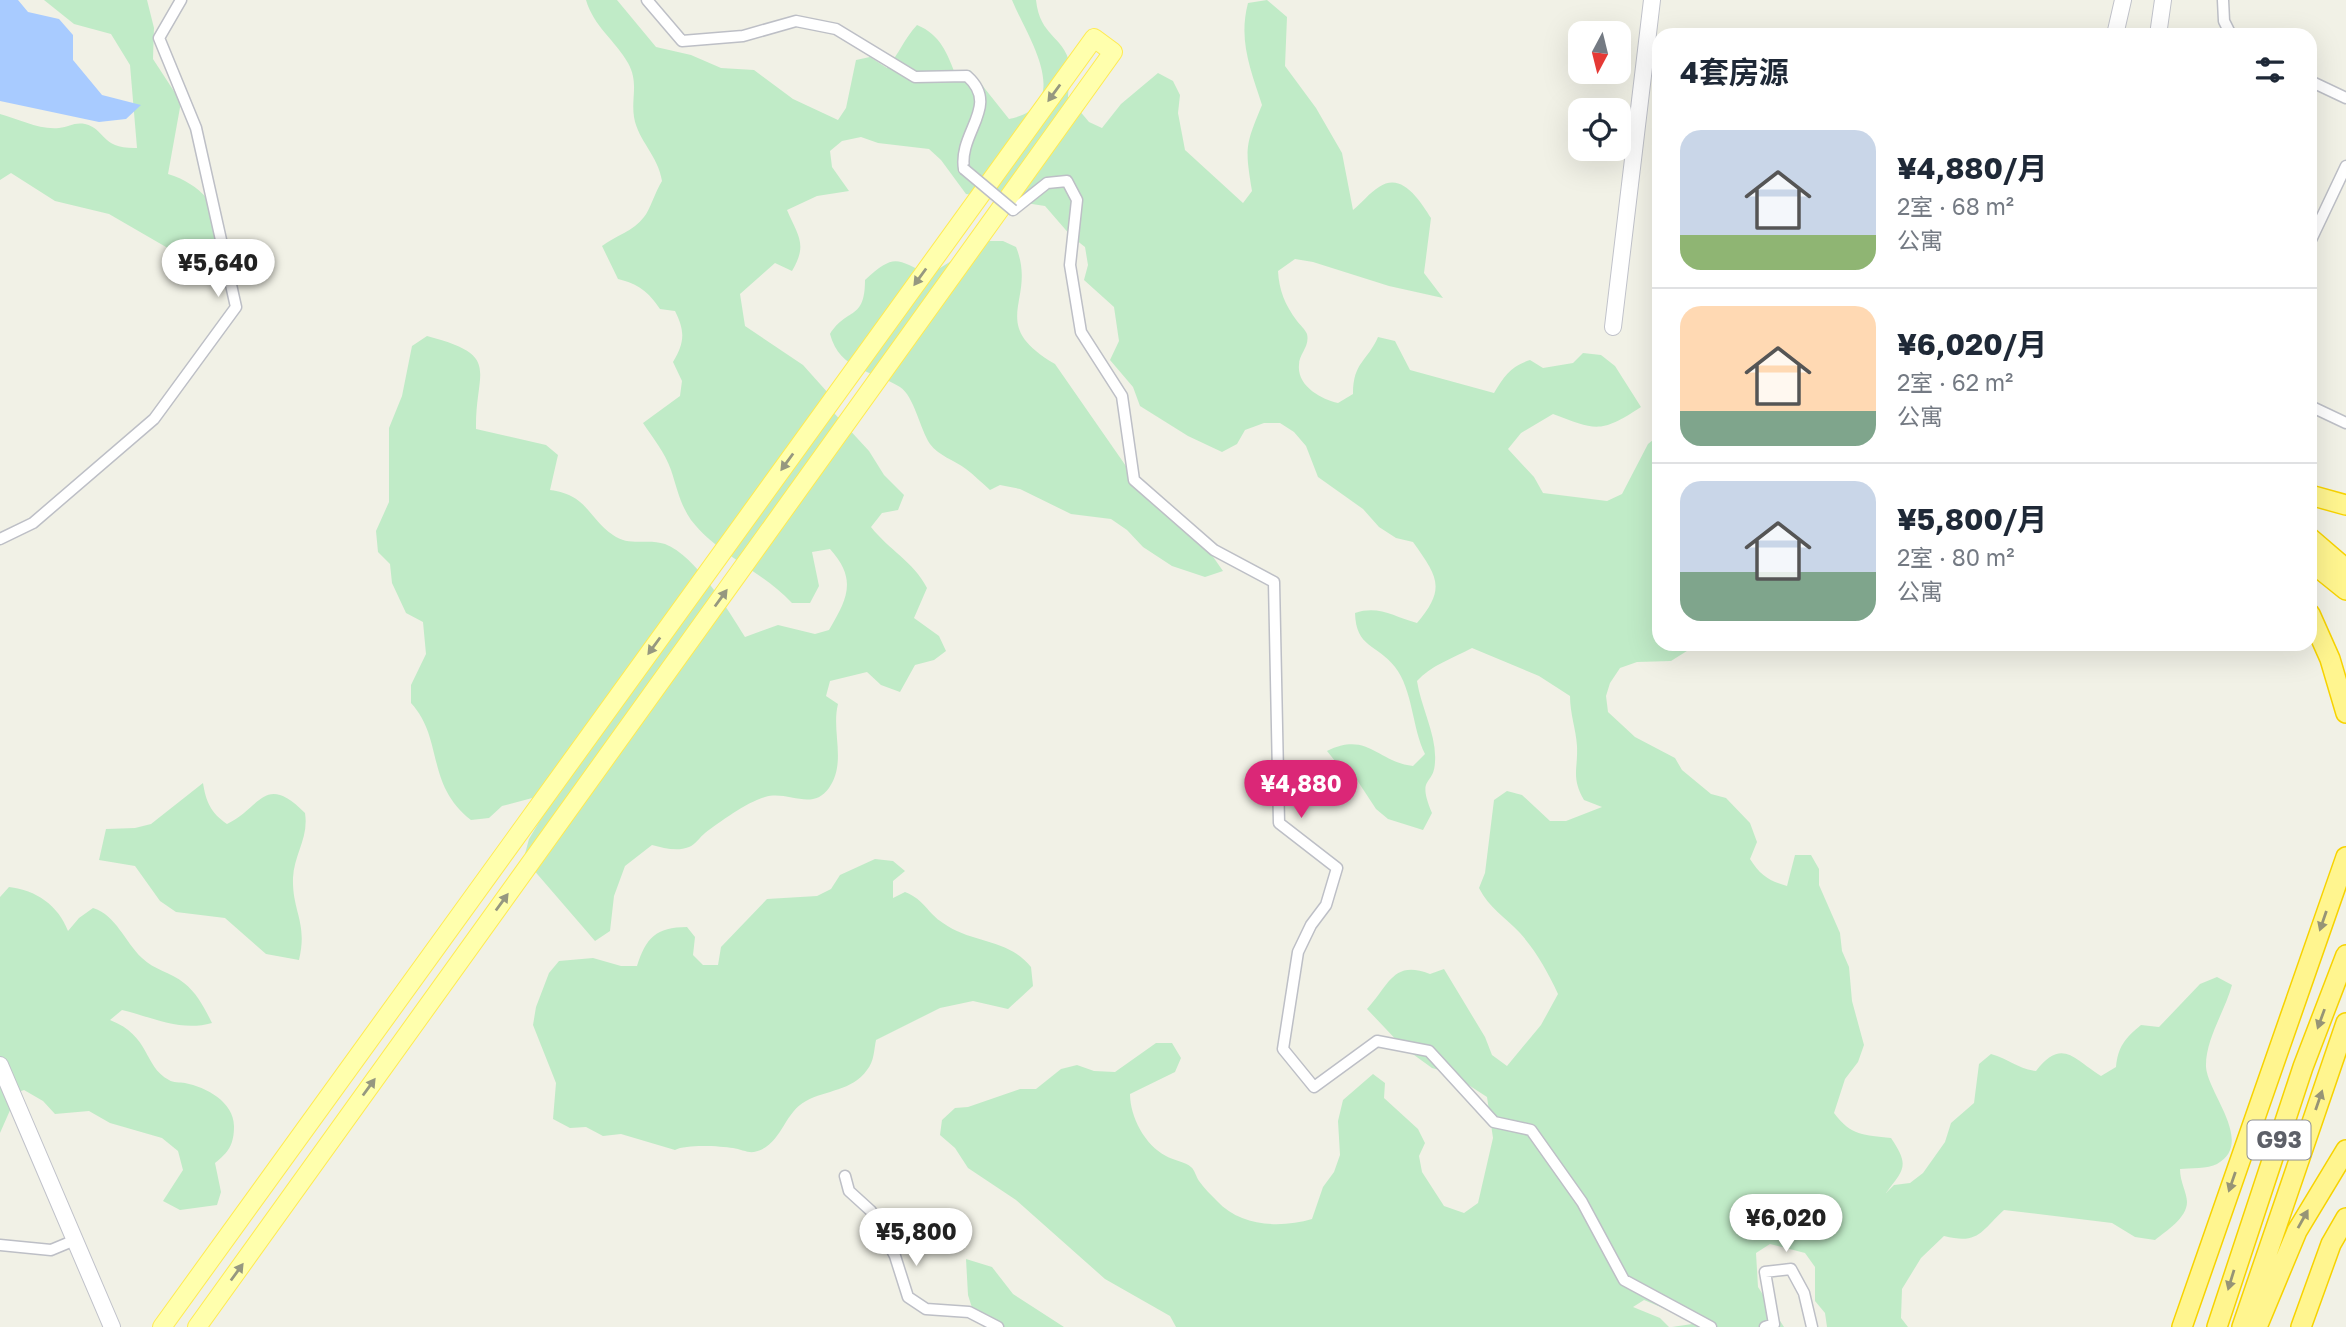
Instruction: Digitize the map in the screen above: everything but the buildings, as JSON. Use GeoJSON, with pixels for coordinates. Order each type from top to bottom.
{"type":"FeatureCollection","features":[{"type":"Feature","properties":{"kind":"highway"},"geometry":{"type":"LineString","coordinates":[[2317,497],[2346,505]]}},
{"type":"Feature","properties":{"kind":"highway"},"geometry":{"type":"LineString","coordinates":[[2317,544],[2346,569]]}},
{"type":"Feature","properties":{"kind":"highway"},"geometry":{"type":"LineString","coordinates":[[2317,567],[2346,590]]}},
{"type":"Feature","properties":{"kind":"highway"},"geometry":{"type":"LineString","coordinates":[[2317,630],[2330,659],[2346,713]]}},
{"type":"Feature","properties":{"kind":"highway"},"geometry":{"type":"LineString","coordinates":[[2182,1327],[2346,857]]}},
{"type":"Feature","properties":{"kind":"highway","name":"G93"},"geometry":{"type":"LineString","coordinates":[[2217,1327],[2303,1068],[2346,955]]}},
{"type":"Feature","properties":{"kind":"highway","name":"G93"},"geometry":{"type":"LineString","coordinates":[[2242,1327],[2346,1023]]}},
{"type":"Feature","properties":{"kind":"highway"},"geometry":{"type":"LineString","coordinates":[[2257,1327],[2297,1231],[2346,1150]]}},
{"type":"Feature","properties":{"kind":"highway"},"geometry":{"type":"LineString","coordinates":[[2301,1327],[2346,1204]]}},
{"type":"Feature","properties":{"kind":"highway"},"geometry":{"type":"LineString","coordinates":[[2331,1244],[2346,1218]]}},
{"type":"Feature","properties":{"kind":"main road"},"geometry":{"type":"LineString","coordinates":[[162,1327],[1094,38],[1113,52],[197,1327]]}},
{"type":"Feature","properties":{"kind":"street"},"geometry":{"type":"LineString","coordinates":[[0,539],[33,523],[154,419],[236,307],[196,128],[159,38],[181,0]]}},
{"type":"Feature","properties":{"kind":"street"},"geometry":{"type":"LineString","coordinates":[[647,0],[682,41],[743,36],[796,21],[836,29],[915,77],[967,76],[979,87],[982,102],[962,153],[964,169],[1013,210],[1047,183],[1067,181],[1077,200],[1070,265],[1081,332],[1122,396],[1134,480],[1214,550],[1274,582],[1279,823],[1337,868],[1326,905],[1311,925],[1298,952],[1283,1049],[1314,1087],[1377,1041],[1429,1051],[1494,1122],[1531,1130],[1583,1202],[1624,1280],[1711,1327]]}},
{"type":"Feature","properties":{"kind":"street"},"geometry":{"type":"LineString","coordinates":[[1614,327],[1652,0]]}},
{"type":"Feature","properties":{"kind":"street"},"geometry":{"type":"LineString","coordinates":[[2117,28],[2123,0]]}},
{"type":"Feature","properties":{"kind":"street"},"geometry":{"type":"LineString","coordinates":[[2159,28],[2163,0]]}},
{"type":"Feature","properties":{"kind":"street"},"geometry":{"type":"LineString","coordinates":[[2223,0],[2224,21],[2228,28]]}},
{"type":"Feature","properties":{"kind":"street"},"geometry":{"type":"LineString","coordinates":[[2317,84],[2346,98]]}},
{"type":"Feature","properties":{"kind":"street"},"geometry":{"type":"LineString","coordinates":[[2317,227],[2346,166]]}},
{"type":"Feature","properties":{"kind":"street"},"geometry":{"type":"LineString","coordinates":[[2317,409],[2346,423]]}},
{"type":"Feature","properties":{"kind":"street"},"geometry":{"type":"LineString","coordinates":[[0,1065],[112,1327]]}},
{"type":"Feature","properties":{"kind":"street"},"geometry":{"type":"LineString","coordinates":[[845,1176],[849,1191],[871,1211],[895,1256],[908,1297],[926,1309],[969,1312],[998,1327]]}},
{"type":"Feature","properties":{"kind":"street"},"geometry":{"type":"LineString","coordinates":[[0,1245],[51,1250],[75,1240]]}},
{"type":"Feature","properties":{"kind":"street"},"geometry":{"type":"LineString","coordinates":[[1765,1327],[1774,1324],[1765,1272],[1791,1269],[1804,1293],[1812,1327]]}},
{"type":"Feature","properties":{"kind":"green space"},"geometry":{"type":"Polygon","coordinates":[[[44,0],[147,0],[154,28],[153,59],[181,102],[168,174],[190,184],[207,198],[219,217],[227,240],[219,255],[204,269],[109,214],[55,201],[11,173],[0,180],[0,114],[44,127],[85,124],[116,145],[137,148],[130,65],[111,34],[74,24],[44,0]]]}},
{"type":"Feature","properties":{"kind":"green space"},"geometry":{"type":"Polygon","coordinates":[[[586,0],[617,0],[656,47],[691,55],[721,68],[754,70],[793,99],[838,120],[846,108],[856,60],[870,57],[887,68],[917,25],[938,39],[956,76],[970,70],[1009,119],[1029,112],[1040,100],[1044,85],[1035,50],[1012,0],[1036,0],[1042,22],[1067,54],[1071,71],[1068,97],[1089,122],[1102,128],[1121,104],[1158,73],[1173,81],[1180,95],[1178,113],[1185,150],[1243,203],[1252,191],[1248,147],[1262,105],[1247,55],[1245,17],[1248,3],[1267,0],[1287,17],[1285,66],[1316,108],[1342,153],[1353,210],[1375,189],[1387,183],[1403,185],[1410,190],[1431,218],[1424,273],[1443,298],[1389,286],[1295,259],[1278,271],[1286,303],[1307,334],[1307,343],[1299,365],[1299,372],[1306,385],[1318,395],[1338,403],[1353,394],[1358,368],[1378,337],[1395,341],[1410,370],[1494,393],[1509,372],[1530,360],[1543,368],[1573,363],[1583,353],[1601,355],[1615,366],[1641,407],[1617,421],[1598,427],[1580,424],[1553,414],[1521,433],[1508,449],[1534,477],[1543,493],[1607,501],[1622,494],[1652,441],[1652,651],[1687,651],[1671,661],[1637,662],[1620,668],[1610,683],[1606,696],[1608,712],[1635,737],[1675,758],[1682,770],[1711,794],[1726,798],[1750,823],[1757,842],[1750,859],[1765,877],[1787,886],[1795,855],[1811,855],[1819,869],[1819,885],[1840,933],[1842,951],[1849,967],[1852,1001],[1864,1045],[1858,1062],[1845,1079],[1834,1113],[1852,1130],[1891,1138],[1903,1161],[1901,1172],[1886,1193],[1894,1185],[1910,1183],[1923,1173],[1945,1142],[1951,1123],[1974,1103],[1979,1064],[1991,1054],[2036,1071],[2053,1055],[2068,1054],[2101,1076],[2116,1067],[2121,1048],[2135,1030],[2141,1025],[2159,1027],[2200,984],[2217,977],[2232,985],[2212,1036],[2206,1067],[2231,1131],[2232,1144],[2228,1155],[2213,1166],[2180,1169],[2187,1199],[2186,1208],[2175,1224],[2155,1240],[2135,1237],[2112,1223],[2004,1210],[1984,1230],[1972,1237],[1965,1239],[1944,1236],[1921,1258],[1902,1289],[1901,1318],[1908,1327],[1827,1327],[1825,1313],[1815,1301],[1815,1267],[1805,1253],[1770,1244],[1756,1253],[1758,1287],[1784,1327],[1672,1327],[1699,1323],[1644,1300],[1633,1307],[1660,1318],[1669,1327],[1176,1327],[1170,1316],[1105,1279],[1016,1200],[968,1168],[955,1148],[940,1135],[942,1120],[955,1108],[968,1107],[1020,1089],[1036,1089],[1061,1069],[1077,1065],[1094,1071],[1115,1072],[1156,1043],[1172,1043],[1181,1058],[1175,1072],[1130,1094],[1136,1121],[1145,1138],[1158,1151],[1191,1167],[1203,1186],[1227,1210],[1249,1220],[1287,1224],[1312,1219],[1323,1187],[1334,1172],[1340,1155],[1338,1121],[1343,1100],[1373,1074],[1385,1083],[1384,1098],[1418,1129],[1425,1143],[1419,1156],[1422,1172],[1444,1206],[1464,1213],[1478,1203],[1493,1138],[1487,1097],[1450,1073],[1432,1068],[1403,1047],[1367,1009],[1387,983],[1400,972],[1418,970],[1430,974],[1444,969],[1485,1037],[1492,1055],[1507,1066],[1541,1025],[1558,994],[1531,947],[1492,907],[1479,888],[1485,873],[1494,800],[1507,791],[1522,795],[1550,821],[1566,821],[1602,807],[1584,800],[1578,785],[1577,746],[1570,696],[1539,676],[1472,648],[1435,667],[1417,681],[1435,752],[1434,770],[1426,787],[1427,801],[1432,813],[1423,830],[1388,819],[1376,809],[1355,777],[1339,766],[1327,751],[1353,744],[1413,766],[1425,754],[1401,676],[1388,660],[1363,639],[1356,624],[1355,613],[1379,611],[1417,623],[1432,600],[1435,582],[1433,573],[1413,542],[1396,538],[1379,527],[1363,509],[1318,477],[1306,446],[1294,432],[1280,423],[1264,423],[1245,430],[1237,444],[1222,452],[1188,436],[1140,406],[1133,387],[1110,360],[1119,341],[1114,307],[1084,280],[1088,265],[1085,247],[1071,236],[1045,206],[966,194],[941,160],[929,149],[878,143],[861,137],[842,141],[830,151],[832,167],[849,191],[817,196],[787,210],[800,240],[800,254],[792,271],[775,263],[740,294],[745,326],[803,365],[829,394],[834,413],[869,451],[884,475],[904,495],[898,510],[882,513],[871,527],[908,563],[927,588],[914,618],[939,636],[946,651],[934,660],[915,665],[900,692],[881,685],[867,672],[830,681],[826,696],[838,704],[838,757],[837,768],[829,788],[815,799],[765,797],[726,818],[693,845],[684,848],[670,849],[652,845],[625,866],[614,896],[610,931],[595,941],[532,868],[525,854],[529,839],[548,807],[536,797],[502,806],[489,818],[471,820],[447,792],[428,731],[411,703],[411,685],[426,654],[423,622],[406,613],[392,583],[390,564],[378,552],[376,531],[389,502],[389,428],[402,396],[412,346],[427,336],[451,343],[476,358],[480,367],[480,378],[476,429],[546,445],[558,455],[550,490],[580,502],[604,528],[619,539],[659,542],[677,550],[710,585],[745,637],[778,625],[815,634],[829,630],[845,598],[847,579],[830,549],[812,552],[819,586],[810,603],[792,603],[767,581],[714,543],[691,520],[668,464],[643,423],[680,396],[682,381],[673,362],[682,342],[681,325],[675,311],[660,309],[642,289],[618,279],[602,246],[640,222],[662,181],[656,163],[636,126],[631,70],[586,0]]]}},
{"type":"Feature","properties":{"kind":"green space"},"geometry":{"type":"Polygon","coordinates":[[[983,241],[1003,241],[1016,247],[1021,266],[1018,323],[1022,336],[1034,349],[1055,364],[1128,469],[1202,541],[1223,571],[1205,577],[1172,566],[1143,547],[1127,530],[1111,519],[1071,514],[1020,489],[1000,485],[990,490],[930,444],[905,391],[858,368],[841,356],[830,334],[858,308],[862,302],[865,280],[875,271],[896,261],[929,275],[983,241]]]}},
{"type":"Feature","properties":{"kind":"green space"},"geometry":{"type":"Polygon","coordinates":[[[203,783],[210,806],[227,824],[271,794],[291,801],[305,813],[305,830],[293,878],[302,936],[299,960],[266,954],[225,918],[176,912],[160,901],[135,866],[99,860],[106,829],[135,828],[151,824],[203,783]]]}},
{"type":"Feature","properties":{"kind":"green space"},"geometry":{"type":"Polygon","coordinates":[[[875,859],[893,861],[905,871],[893,881],[893,898],[905,892],[954,930],[1012,951],[1031,967],[1033,986],[1008,1009],[973,1001],[940,1008],[876,1040],[871,1063],[861,1077],[798,1106],[771,1143],[754,1152],[712,1146],[675,1150],[621,1134],[603,1136],[586,1127],[570,1128],[553,1119],[556,1083],[533,1025],[536,1007],[549,973],[559,961],[593,958],[621,966],[637,966],[644,948],[654,936],[667,929],[687,927],[695,937],[693,955],[703,965],[718,965],[721,947],[767,899],[817,896],[831,889],[840,875],[875,859]]]}},
{"type":"Feature","properties":{"kind":"green space"},"geometry":{"type":"Polygon","coordinates":[[[9,887],[28,891],[45,900],[64,922],[68,931],[79,918],[93,908],[101,912],[114,923],[142,958],[184,983],[200,1002],[212,1023],[177,1025],[122,1010],[110,1020],[133,1034],[161,1074],[171,1081],[193,1085],[210,1092],[229,1110],[233,1117],[233,1138],[227,1151],[215,1163],[221,1192],[217,1205],[180,1210],[163,1201],[183,1170],[178,1151],[162,1138],[110,1123],[89,1111],[55,1114],[43,1101],[24,1090],[10,1095],[11,1108],[0,1133],[0,897],[9,887]]]}},
{"type":"Feature","properties":{"kind":"green space"},"geometry":{"type":"Polygon","coordinates":[[[966,1259],[992,1267],[1013,1294],[1064,1327],[1000,1327],[973,1311],[968,1295],[966,1259]]]}},
{"type":"Feature","properties":{"kind":"water"},"geometry":{"type":"Polygon","coordinates":[[[0,0],[18,0],[28,12],[59,19],[73,35],[73,60],[102,95],[141,105],[126,119],[99,122],[0,101],[0,0]]]}}]}
